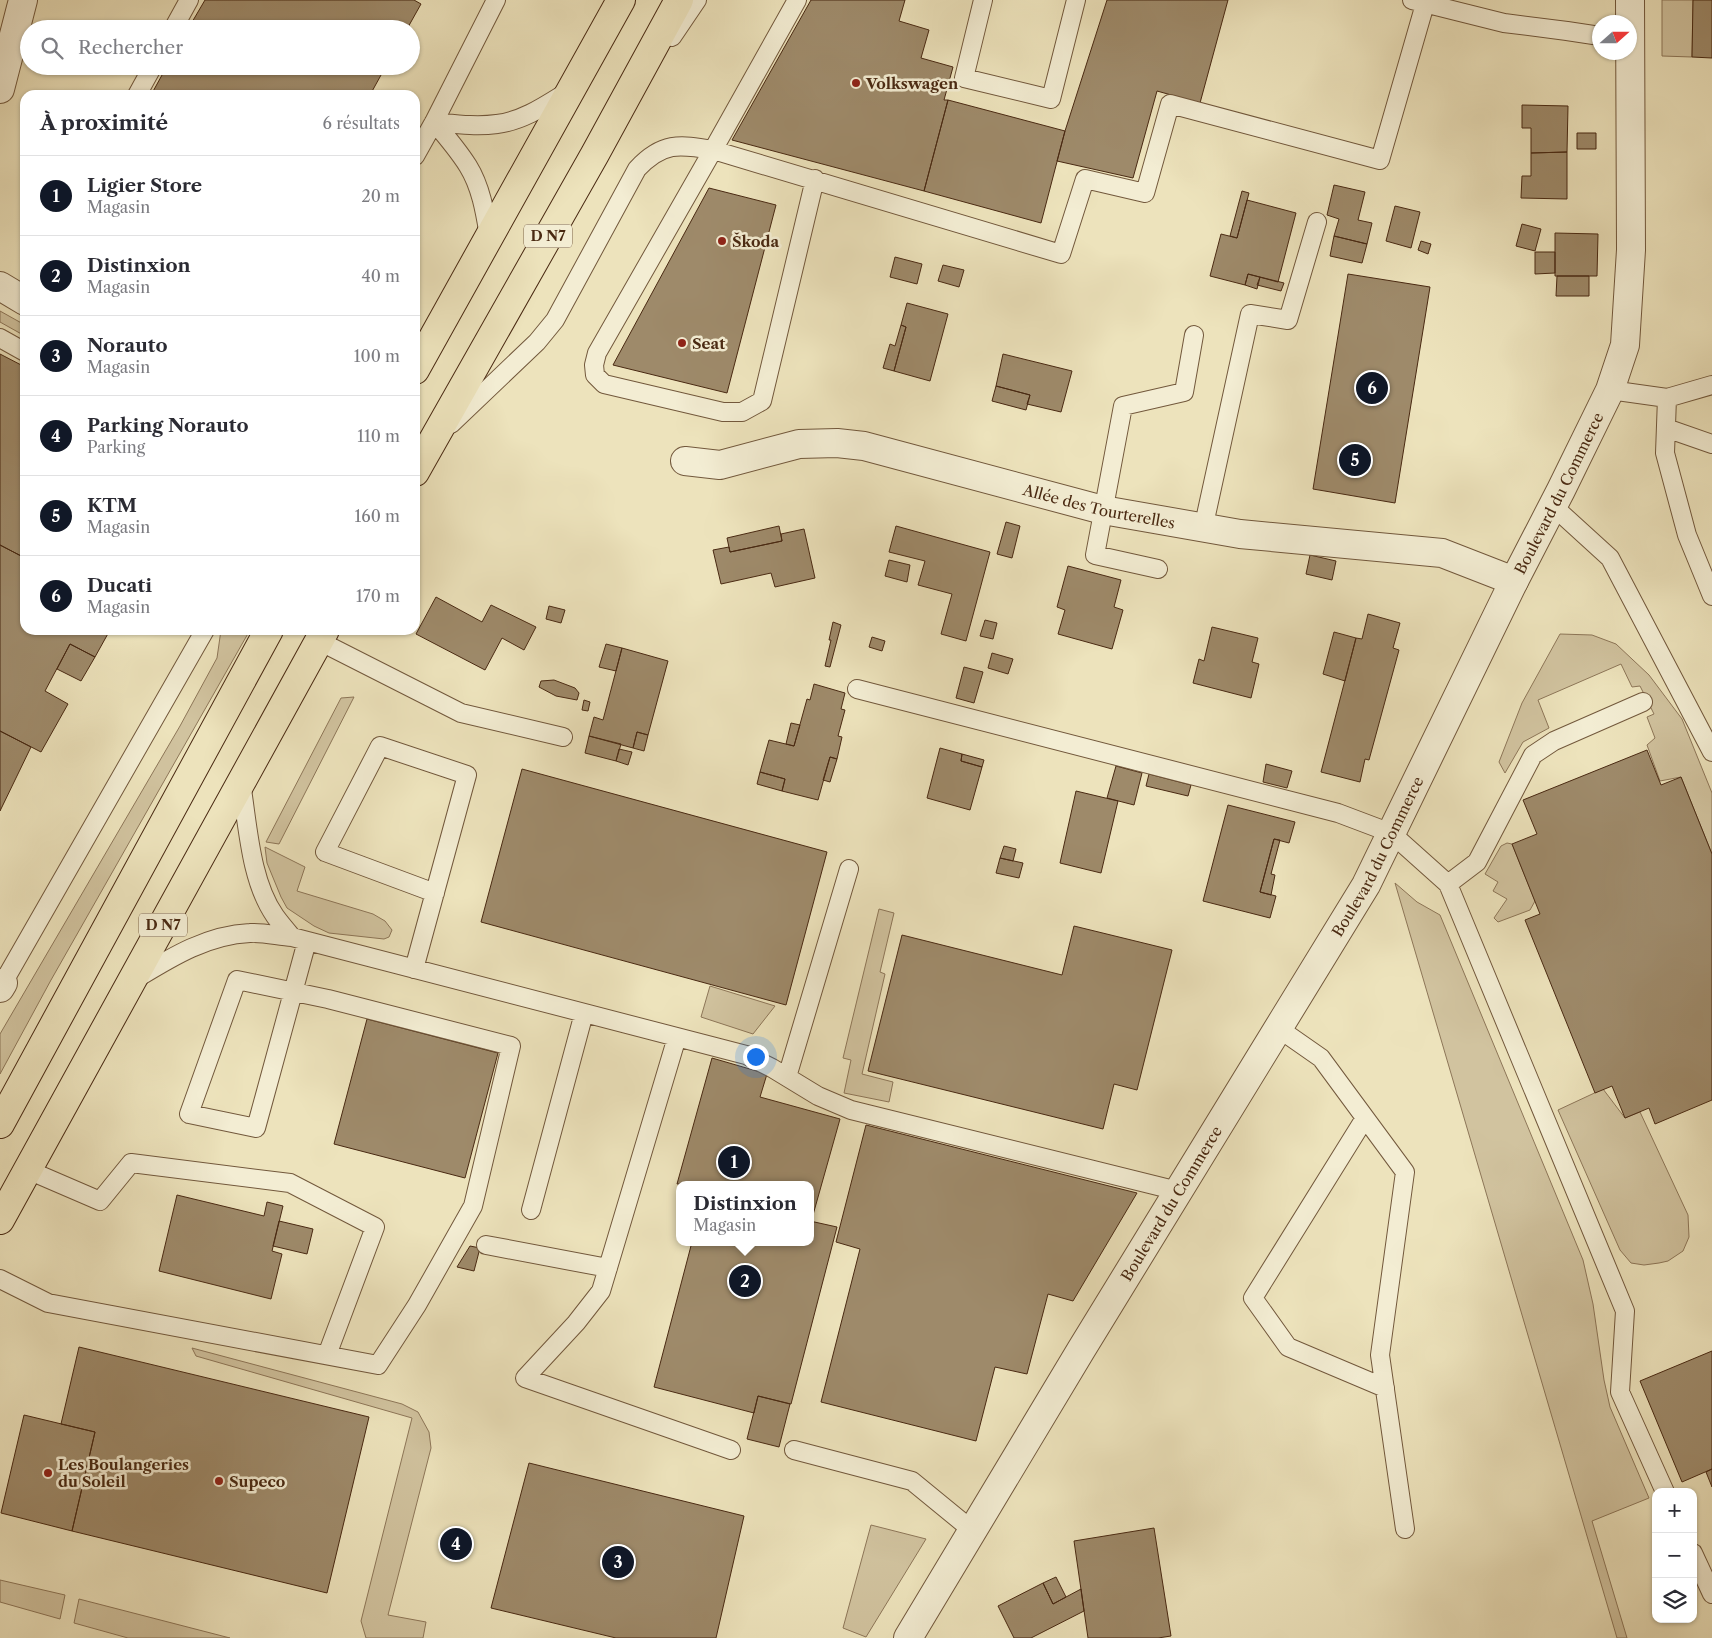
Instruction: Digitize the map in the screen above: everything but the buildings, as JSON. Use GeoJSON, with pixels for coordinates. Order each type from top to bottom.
{"type":"FeatureCollection","features":[{"type":"Feature","properties":{"kind":"main road"},"geometry":{"type":"LineString","coordinates":[[420,361],[621,0]]}},
{"type":"Feature","properties":{"kind":"main road","name":"D N7"},"geometry":{"type":"LineString","coordinates":[[420,463],[595,154],[679,0]]}},
{"type":"Feature","properties":{"kind":"main road","name":"D N7"},"geometry":{"type":"LineString","coordinates":[[0,1124],[266,635]]}},
{"type":"Feature","properties":{"kind":"main road","name":"D N7"},"geometry":{"type":"LineString","coordinates":[[0,1220],[322,635]]}},
{"type":"Feature","properties":{"kind":"street"},"geometry":{"type":"LineString","coordinates":[[0,89],[23,0]]}},
{"type":"Feature","properties":{"kind":"street","name":"Boulevard du Commerce"},"geometry":{"type":"LineString","coordinates":[[1630,0],[1630,15]]}},
{"type":"Feature","properties":{"kind":"street","name":"Boulevard du Commerce"},"geometry":{"type":"LineString","coordinates":[[908,1638],[1178,1191],[1366,885],[1514,581],[1610,390],[1625,345],[1629,288],[1631,250],[1630,60]]}},
{"type":"Feature","properties":{"kind":"street"},"geometry":{"type":"LineString","coordinates":[[0,286],[20,298]]}},
{"type":"Feature","properties":{"kind":"street","name":"Allée des Tourterelles"},"geometry":{"type":"LineString","coordinates":[[685,461],[720,464],[800,444],[837,443],[864,446],[1103,510],[1240,534],[1442,553],[1514,581]]}},
{"type":"Feature","properties":{"kind":"lane"},"geometry":{"type":"LineString","coordinates":[[178,20],[189,0]]}},
{"type":"Feature","properties":{"kind":"lane"},"geometry":{"type":"LineString","coordinates":[[420,147],[496,0]]}},
{"type":"Feature","properties":{"kind":"lane"},"geometry":{"type":"LineString","coordinates":[[595,154],[696,0]]}},
{"type":"Feature","properties":{"kind":"lane"},"geometry":{"type":"LineString","coordinates":[[797,0],[706,149],[597,353],[594,364],[595,375],[604,384],[723,412],[742,412],[762,401],[815,179]]}},
{"type":"Feature","properties":{"kind":"lane"},"geometry":{"type":"LineString","coordinates":[[983,0],[964,78],[1051,99],[1076,0]]}},
{"type":"Feature","properties":{"kind":"lane"},"geometry":{"type":"LineString","coordinates":[[432,441],[537,342],[555,320],[637,169],[658,151],[671,146],[706,149],[815,179],[1061,254],[1085,179],[1145,193],[1170,104],[1380,160],[1418,2],[1504,23],[1592,35]]}},
{"type":"Feature","properties":{"kind":"lane"},"geometry":{"type":"LineString","coordinates":[[141,90],[148,75]]}},
{"type":"Feature","properties":{"kind":"lane"},"geometry":{"type":"LineString","coordinates":[[434,122],[474,125],[498,124],[522,117],[570,91]]}},
{"type":"Feature","properties":{"kind":"lane"},"geometry":{"type":"LineString","coordinates":[[434,122],[468,167],[478,186],[489,236]]}},
{"type":"Feature","properties":{"kind":"lane"},"geometry":{"type":"LineString","coordinates":[[1203,529],[1250,314],[1288,320],[1316,222]]}},
{"type":"Feature","properties":{"kind":"lane"},"geometry":{"type":"LineString","coordinates":[[1158,569],[1095,555],[1123,406],[1184,392],[1194,335]]}},
{"type":"Feature","properties":{"kind":"lane"},"geometry":{"type":"LineString","coordinates":[[0,338],[20,349]]}},
{"type":"Feature","properties":{"kind":"lane"},"geometry":{"type":"LineString","coordinates":[[1610,390],[1667,398],[1712,385]]}},
{"type":"Feature","properties":{"kind":"lane"},"geometry":{"type":"LineString","coordinates":[[1667,398],[1666,453],[1688,535],[1712,596]]}},
{"type":"Feature","properties":{"kind":"lane"},"geometry":{"type":"LineString","coordinates":[[1666,428],[1712,444]]}},
{"type":"Feature","properties":{"kind":"lane"},"geometry":{"type":"LineString","coordinates":[[1553,506],[1610,558],[1712,752]]}},
{"type":"Feature","properties":{"kind":"lane"},"geometry":{"type":"LineString","coordinates":[[2,986],[202,635]]}},
{"type":"Feature","properties":{"kind":"lane"},"geometry":{"type":"LineString","coordinates":[[322,635],[461,714],[563,737]]}},
{"type":"Feature","properties":{"kind":"lane"},"geometry":{"type":"LineString","coordinates":[[857,689],[1338,813],[1391,833],[1448,884],[1625,1311],[1620,1392],[1663,1488]]}},
{"type":"Feature","properties":{"kind":"lane"},"geometry":{"type":"LineString","coordinates":[[1448,884],[1476,862],[1533,755],[1554,741],[1643,702]]}},
{"type":"Feature","properties":{"kind":"lane"},"geometry":{"type":"LineString","coordinates":[[414,969],[435,893],[467,775],[380,746],[325,852],[435,893]]}},
{"type":"Feature","properties":{"kind":"lane"},"geometry":{"type":"LineString","coordinates":[[241,783],[252,856],[261,888],[274,915],[299,939]]}},
{"type":"Feature","properties":{"kind":"lane"},"geometry":{"type":"LineString","coordinates":[[787,1077],[849,869]]}},
{"type":"Feature","properties":{"kind":"lane"},"geometry":{"type":"LineString","coordinates":[[131,982],[184,950],[223,936],[251,933],[299,939],[746,1055],[772,1068],[818,1096],[850,1110],[1178,1191]]}},
{"type":"Feature","properties":{"kind":"lane"},"geometry":{"type":"LineString","coordinates":[[0,1279],[48,1303],[378,1365],[418,1305],[473,1206],[512,1046],[328,999],[292,992],[237,980],[188,1114],[256,1128],[292,992],[299,939]]}},
{"type":"Feature","properties":{"kind":"lane"},"geometry":{"type":"LineString","coordinates":[[531,1210],[584,1013]]}},
{"type":"Feature","properties":{"kind":"lane"},"geometry":{"type":"LineString","coordinates":[[1278,1028],[1321,1058],[1405,1172],[1380,1355],[1405,1529]]}},
{"type":"Feature","properties":{"kind":"lane"},"geometry":{"type":"LineString","coordinates":[[677,1037],[601,1291],[581,1317],[525,1378],[731,1450]]}},
{"type":"Feature","properties":{"kind":"lane"},"geometry":{"type":"LineString","coordinates":[[1364,1118],[1253,1298],[1288,1347],[1385,1388]]}},
{"type":"Feature","properties":{"kind":"lane"},"geometry":{"type":"LineString","coordinates":[[28,1170],[100,1201],[131,1162],[290,1183],[375,1227],[327,1355]]}},
{"type":"Feature","properties":{"kind":"lane"},"geometry":{"type":"LineString","coordinates":[[486,1245],[608,1268]]}},
{"type":"Feature","properties":{"kind":"lane"},"geometry":{"type":"LineString","coordinates":[[794,1450],[912,1481],[973,1531]]}},
{"type":"Feature","properties":{"kind":"lane"},"geometry":{"type":"LineString","coordinates":[[1697,1562],[1712,1594]]}},
{"type":"Feature","properties":{"kind":"shaded area"},"geometry":{"type":"Polygon","coordinates":[[[1662,0],[1693,0],[1692,57],[1662,56],[1662,0]]]}},
{"type":"Feature","properties":{"kind":"shaded area"},"geometry":{"type":"Polygon","coordinates":[[[0,311],[20,322],[20,333],[0,322],[0,311]]]}},
{"type":"Feature","properties":{"kind":"shaded area"},"geometry":{"type":"Polygon","coordinates":[[[1560,634],[1592,635],[1616,644],[1649,675],[1682,719],[1712,793],[1712,854],[1681,777],[1660,781],[1647,745],[1655,738],[1647,717],[1654,714],[1640,686],[1632,687],[1621,664],[1538,700],[1549,728],[1523,742],[1505,773],[1499,762],[1522,703],[1560,634]]]}},
{"type":"Feature","properties":{"kind":"shaded area"},"geometry":{"type":"Polygon","coordinates":[[[220,635],[247,635],[51,980],[0,1074],[0,1034],[180,726],[217,658],[220,635]]]}},
{"type":"Feature","properties":{"kind":"shaded area"},"geometry":{"type":"Polygon","coordinates":[[[354,697],[279,844],[266,842],[341,698],[354,697]]]}},
{"type":"Feature","properties":{"kind":"shaded area"},"geometry":{"type":"Polygon","coordinates":[[[1507,843],[1512,844],[1535,901],[1530,910],[1498,922],[1494,918],[1507,899],[1493,891],[1498,882],[1485,874],[1501,846],[1507,843]]]}},
{"type":"Feature","properties":{"kind":"shaded area"},"geometry":{"type":"Polygon","coordinates":[[[265,847],[305,867],[297,891],[373,914],[385,921],[392,930],[389,937],[384,939],[329,933],[314,926],[287,908],[267,863],[265,847]]]}},
{"type":"Feature","properties":{"kind":"shaded area"},"geometry":{"type":"Polygon","coordinates":[[[1395,883],[1417,902],[1440,915],[1583,1260],[1593,1304],[1604,1380],[1610,1407],[1649,1498],[1592,1521],[1627,1638],[1617,1638],[1395,883]]]}},
{"type":"Feature","properties":{"kind":"shaded area"},"geometry":{"type":"Polygon","coordinates":[[[879,909],[894,913],[880,972],[885,974],[862,1074],[893,1082],[889,1102],[844,1093],[851,1060],[843,1058],[879,909]]]}},
{"type":"Feature","properties":{"kind":"shaded area"},"geometry":{"type":"Polygon","coordinates":[[[710,986],[775,1006],[753,1034],[701,1017],[710,986]]]}},
{"type":"Feature","properties":{"kind":"shaded area"},"geometry":{"type":"Polygon","coordinates":[[[1603,1089],[1625,1118],[1640,1112],[1688,1215],[1689,1237],[1683,1251],[1668,1261],[1644,1265],[1631,1263],[1620,1250],[1558,1110],[1603,1089]]]}},
{"type":"Feature","properties":{"kind":"shaded area"},"geometry":{"type":"Polygon","coordinates":[[[192,1348],[402,1404],[418,1412],[429,1432],[431,1448],[388,1615],[426,1622],[423,1638],[366,1638],[361,1621],[412,1418],[196,1356],[192,1348]]]}},
{"type":"Feature","properties":{"kind":"shaded area"},"geometry":{"type":"Polygon","coordinates":[[[871,1525],[926,1539],[866,1637],[843,1628],[871,1525]]]}},
{"type":"Feature","properties":{"kind":"shaded area"},"geometry":{"type":"Polygon","coordinates":[[[0,1580],[65,1595],[60,1619],[0,1602],[0,1580]]]}},
{"type":"Feature","properties":{"kind":"shaded area"},"geometry":{"type":"Polygon","coordinates":[[[79,1599],[230,1638],[128,1638],[74,1623],[79,1599]]]}},
{"type":"Feature","properties":{"kind":"place","name":"Volkswagen"},"geometry":{"type":"Point","coordinates":[856,83]}},
{"type":"Feature","properties":{"kind":"place","name":"Škoda"},"geometry":{"type":"Point","coordinates":[722,241]}},
{"type":"Feature","properties":{"kind":"place","name":"Seat"},"geometry":{"type":"Point","coordinates":[682,343]}},
{"type":"Feature","properties":{"kind":"place","name":"Ducati"},"geometry":{"type":"Point","coordinates":[1372,388]}},
{"type":"Feature","properties":{"kind":"place","name":"KTM"},"geometry":{"type":"Point","coordinates":[1355,460]}},
{"type":"Feature","properties":{"kind":"place","name":"Ligier Store"},"geometry":{"type":"Point","coordinates":[734,1162]}},
{"type":"Feature","properties":{"kind":"place","name":"Distinxion"},"geometry":{"type":"Point","coordinates":[745,1281]}},
{"type":"Feature","properties":{"kind":"place","name":"Les Boulangeries du Soleil"},"geometry":{"type":"Point","coordinates":[48,1473]}},
{"type":"Feature","properties":{"kind":"place","name":"Supeco"},"geometry":{"type":"Point","coordinates":[219,1481]}},
{"type":"Feature","properties":{"kind":"place","name":"Parking Norauto"},"geometry":{"type":"Point","coordinates":[456,1544]}},
{"type":"Feature","properties":{"kind":"place","name":"Norauto"},"geometry":{"type":"Point","coordinates":[618,1562]}}]}
